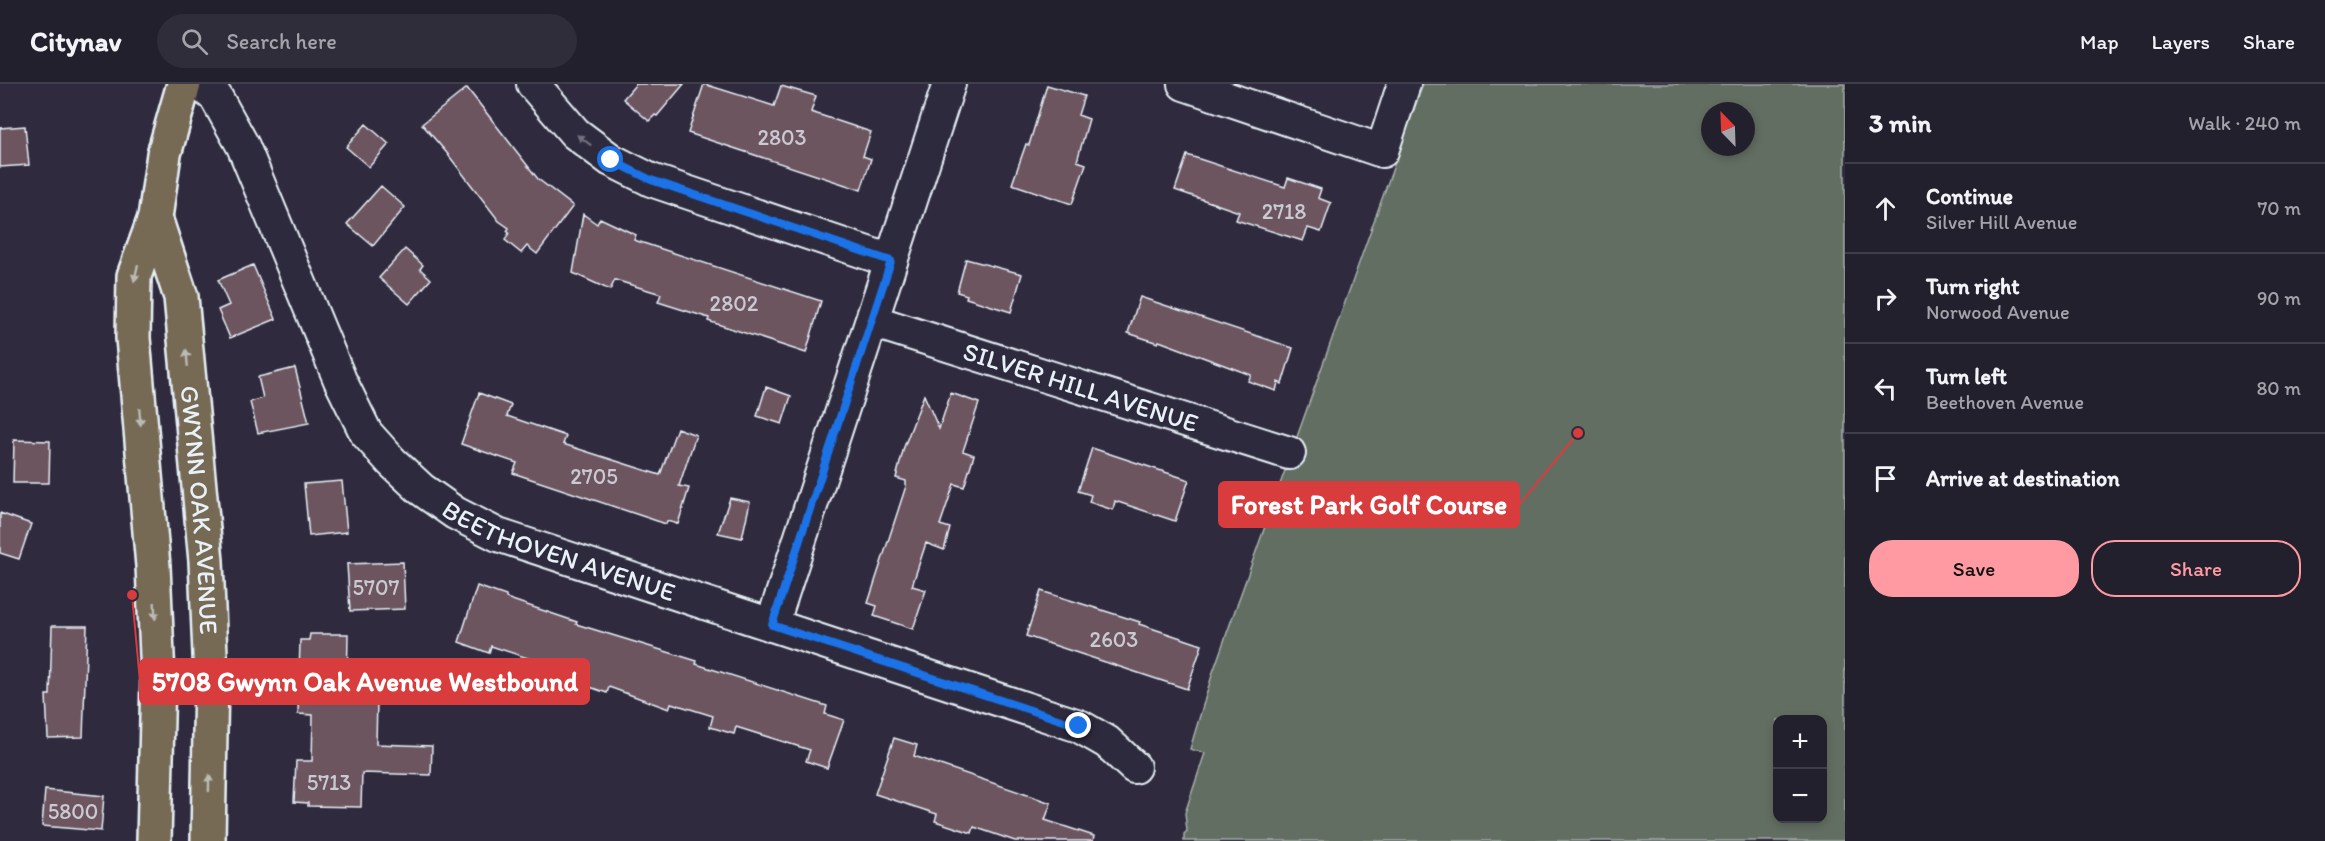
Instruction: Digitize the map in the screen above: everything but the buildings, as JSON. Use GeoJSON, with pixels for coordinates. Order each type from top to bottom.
{"type":"FeatureCollection","features":[{"type":"Feature","properties":{"kind":"main road","name":"GWYNN OAK AVENUE"},"geometry":{"type":"LineString","coordinates":[[159,840],[158,677],[153,566],[133,338],[134,276],[155,218],[164,154],[184,84]]}},
{"type":"Feature","properties":{"kind":"main road","name":"GWYNN OAK AVENUE"},"geometry":{"type":"LineString","coordinates":[[155,218],[181,297],[206,561],[211,678],[208,841]]}},
{"type":"Feature","properties":{"kind":"street","name":"BEETHOVEN AVENUE"},"geometry":{"type":"LineString","coordinates":[[200,84],[216,97],[243,146],[340,380],[366,433],[420,489],[455,513],[498,535],[1079,726],[1107,742],[1134,767]]}},
{"type":"Feature","properties":{"kind":"street"},"geometry":{"type":"LineString","coordinates":[[533,84],[575,133],[611,160],[651,180],[891,261]]}},
{"type":"Feature","properties":{"kind":"street"},"geometry":{"type":"LineString","coordinates":[[772,625],[950,84]]}},
{"type":"Feature","properties":{"kind":"street"},"geometry":{"type":"LineString","coordinates":[[1184,84],[1382,151],[1404,84]]}},
{"type":"Feature","properties":{"kind":"street","name":"SILVER HILL AVENUE"},"geometry":{"type":"LineString","coordinates":[[872,321],[1289,453]]}},
{"type":"Feature","properties":{"kind":"green space"},"geometry":{"type":"Polygon","coordinates":[[[1423,84],[1845,84],[1845,841],[1184,841],[1184,834],[1187,831],[1185,813],[1205,753],[1190,749],[1213,672],[1423,84]]]}},
{"type":"Feature","properties":{"kind":"place","name":"Forest Park Golf Course"},"geometry":{"type":"Point","coordinates":[1578,433]}},
{"type":"Feature","properties":{"kind":"place","name":"5708 Gwynn Oak Avenue Westbound"},"geometry":{"type":"Point","coordinates":[132,595]}},
{"type":"Feature","properties":{"kind":"route"},"geometry":{"type":"LineString","coordinates":[[611,160],[651,180],[891,261],[772,625],[1079,726]]}}]}
